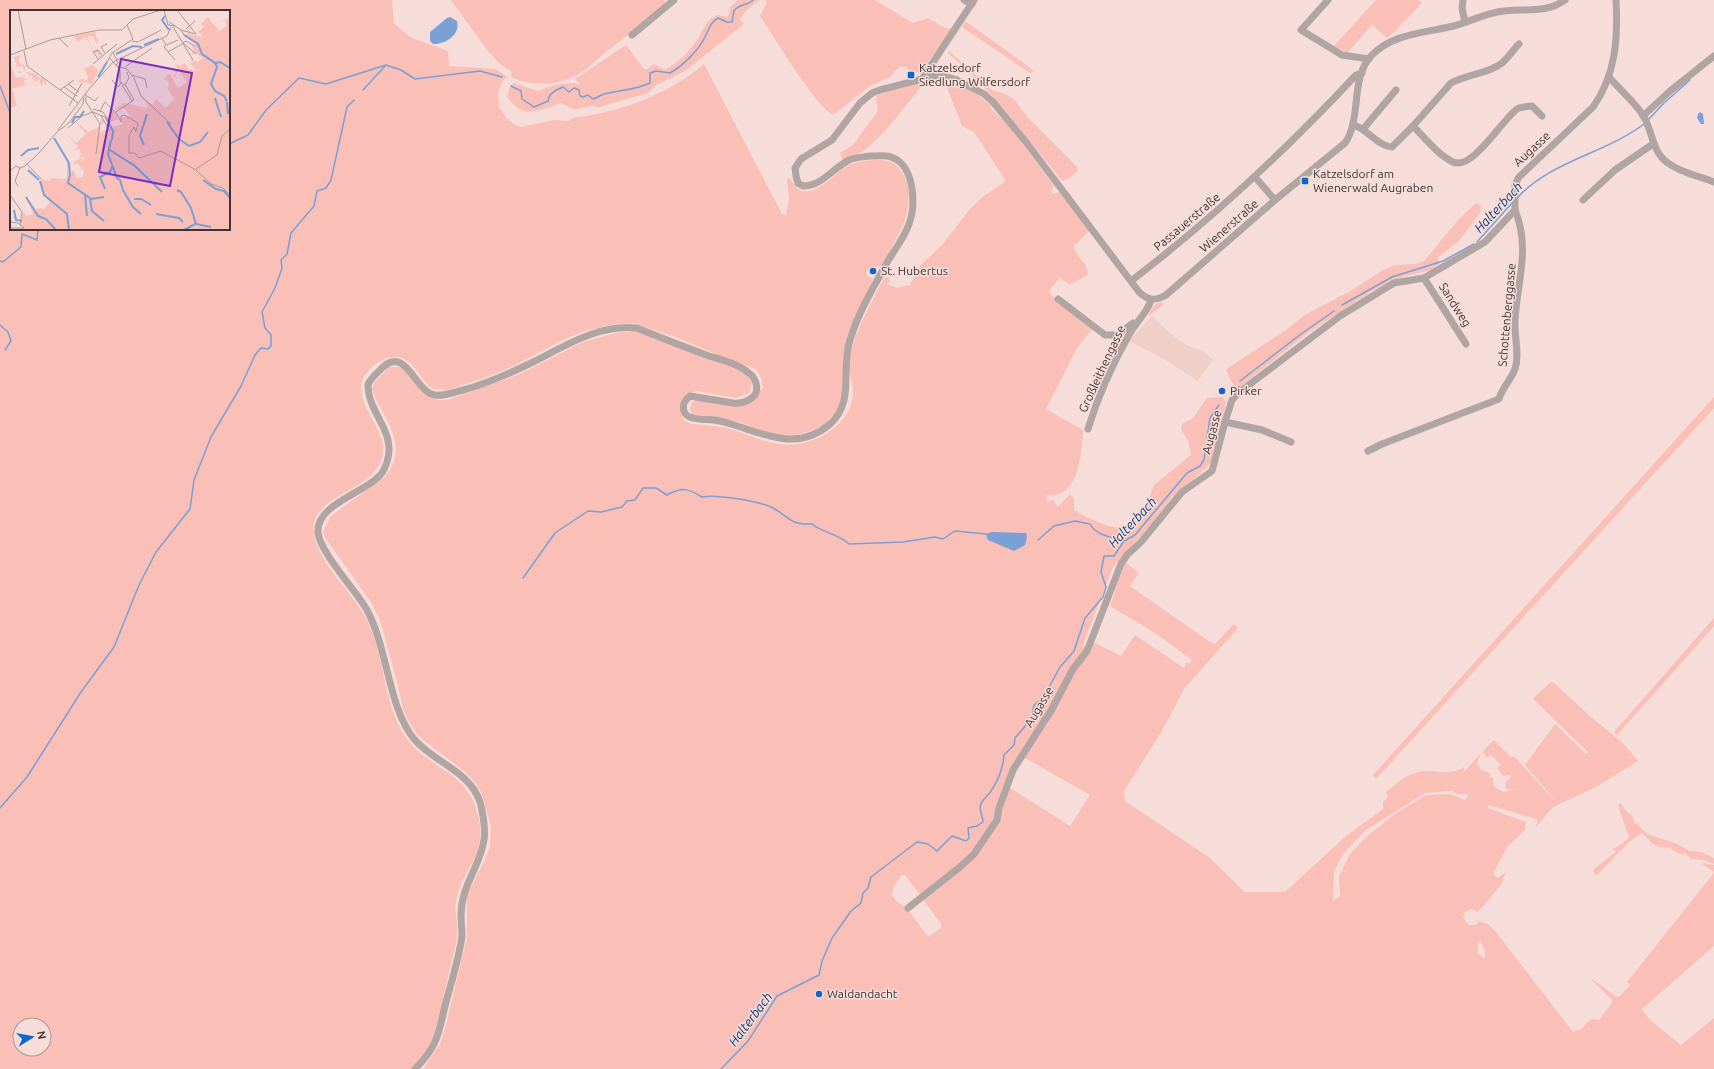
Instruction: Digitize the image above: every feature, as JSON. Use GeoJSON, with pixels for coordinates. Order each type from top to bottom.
{"type":"FeatureCollection","features":[{"type":"Feature","properties":{"kind":"street"},"geometry":{"type":"LineString","coordinates":[[632,35],[674,0]]}},
{"type":"Feature","properties":{"kind":"street"},"geometry":{"type":"LineString","coordinates":[[922,78],[973,2],[964,0]]}},
{"type":"Feature","properties":{"kind":"street"},"geometry":{"type":"LineString","coordinates":[[1328,0],[1301,30],[1342,54],[1369,59]]}},
{"type":"Feature","properties":{"kind":"street"},"geometry":{"type":"LineString","coordinates":[[1463,0],[1462,8],[1465,22]]}},
{"type":"Feature","properties":{"kind":"street","name":"Wienerstraße"},"geometry":{"type":"LineString","coordinates":[[1151,300],[1158,299],[1166,294],[1275,200],[1345,144],[1354,125],[1362,73],[1369,59],[1383,46],[1398,38],[1465,22],[1500,11],[1545,9],[1565,0]]}},
{"type":"Feature","properties":{"kind":"street","name":"Augasse"},"geometry":{"type":"LineString","coordinates":[[908,908],[974,854],[997,820],[999,808],[1013,770],[1052,709],[1073,669],[1087,651],[1121,564],[1127,555],[1141,542],[1182,492],[1212,471],[1232,400],[1238,393],[1340,316],[1394,283],[1424,278],[1486,242],[1515,208],[1514,192],[1518,177],[1593,107],[1602,94],[1609,77],[1618,30],[1616,0]]}},
{"type":"Feature","properties":{"kind":"street"},"geometry":{"type":"LineString","coordinates":[[1354,125],[1364,128],[1385,147],[1392,147],[1413,126],[1451,83],[1459,78],[1492,69],[1502,63],[1519,44]]}},
{"type":"Feature","properties":{"kind":"street"},"geometry":{"type":"LineString","coordinates":[[1645,120],[1675,87],[1714,56]]}},
{"type":"Feature","properties":{"kind":"street","name":"Passauerstraße"},"geometry":{"type":"LineString","coordinates":[[1131,281],[1181,243],[1255,177],[1324,109],[1356,74],[1362,73]]}},
{"type":"Feature","properties":{"kind":"street"},"geometry":{"type":"LineString","coordinates":[[415,1069],[428,1055],[438,1033],[460,946],[462,897],[484,843],[484,820],[479,800],[474,789],[416,741],[403,723],[379,636],[366,608],[334,562],[318,535],[318,525],[324,514],[349,495],[369,484],[382,473],[386,464],[390,450],[388,439],[381,420],[368,394],[368,384],[385,366],[397,362],[404,365],[424,390],[439,396],[472,388],[508,374],[567,343],[592,334],[623,327],[637,328],[733,364],[750,373],[756,380],[757,388],[755,395],[740,404],[690,396],[685,400],[683,407],[685,414],[692,418],[723,422],[780,440],[804,436],[818,431],[829,424],[844,403],[847,386],[845,364],[849,340],[878,278],[908,225],[912,213],[912,193],[910,180],[903,166],[891,157],[876,156],[851,160],[816,184],[809,186],[803,186],[798,183],[795,168],[801,160],[832,140],[860,103],[872,93],[922,78],[942,76],[957,80],[984,94],[993,102],[1026,142],[1131,281],[1143,296],[1151,300]]}},
{"type":"Feature","properties":{"kind":"street"},"geometry":{"type":"LineString","coordinates":[[1609,77],[1645,120],[1653,144],[1662,158],[1669,164],[1714,180]]}},
{"type":"Feature","properties":{"kind":"street"},"geometry":{"type":"LineString","coordinates":[[1364,128],[1396,90]]}},
{"type":"Feature","properties":{"kind":"street"},"geometry":{"type":"LineString","coordinates":[[1413,126],[1447,158],[1455,163],[1473,158],[1518,108],[1532,106],[1542,116]]}},
{"type":"Feature","properties":{"kind":"street"},"geometry":{"type":"LineString","coordinates":[[1583,200],[1615,170],[1653,144]]}},
{"type":"Feature","properties":{"kind":"street"},"geometry":{"type":"LineString","coordinates":[[1255,177],[1275,200]]}},
{"type":"Feature","properties":{"kind":"street","name":"Schottenberggasse"},"geometry":{"type":"LineString","coordinates":[[1368,451],[1382,444],[1499,398],[1515,369],[1517,358],[1515,321],[1523,263],[1523,240],[1521,224],[1515,208]]}},
{"type":"Feature","properties":{"kind":"street","name":"Sandweg"},"geometry":{"type":"LineString","coordinates":[[1424,278],[1466,344]]}},
{"type":"Feature","properties":{"kind":"street"},"geometry":{"type":"LineString","coordinates":[[1058,299],[1104,335],[1113,336],[1133,322],[1136,323]]}},
{"type":"Feature","properties":{"kind":"street","name":"Großleithengasse"},"geometry":{"type":"LineString","coordinates":[[1088,429],[1097,400],[1136,323],[1147,312],[1151,300]]}},
{"type":"Feature","properties":{"kind":"street"},"geometry":{"type":"LineString","coordinates":[[1225,422],[1262,430],[1291,442]]}},
{"type":"Feature","properties":{"kind":"shaded area"},"geometry":{"type":"Polygon","coordinates":[[[0,0],[392,0],[394,24],[412,38],[448,51],[449,66],[496,69],[507,77],[502,82],[498,93],[499,107],[508,120],[520,127],[555,120],[569,121],[572,118],[608,112],[625,107],[658,94],[674,85],[704,64],[782,214],[786,215],[789,200],[787,179],[789,178],[800,191],[814,190],[850,165],[863,161],[878,160],[888,161],[898,167],[906,181],[909,190],[909,200],[908,209],[902,227],[884,263],[866,272],[869,277],[873,279],[848,340],[843,360],[844,390],[838,410],[823,426],[795,436],[774,435],[739,422],[692,414],[690,409],[695,400],[733,404],[758,395],[763,387],[761,378],[756,369],[730,360],[678,338],[633,323],[616,324],[588,330],[567,338],[513,366],[490,376],[446,390],[433,389],[410,363],[399,357],[384,359],[377,363],[365,375],[361,389],[363,400],[382,440],[383,450],[381,461],[374,472],[366,479],[325,505],[318,514],[314,524],[314,536],[322,556],[364,615],[371,630],[377,646],[394,715],[401,730],[418,751],[465,788],[477,811],[480,827],[478,850],[457,895],[456,942],[437,1027],[429,1049],[420,1061],[411,1069],[0,1069],[0,0]]]}},
{"type":"Feature","properties":{"kind":"shaded area"},"geometry":{"type":"Polygon","coordinates":[[[451,0],[664,0],[665,2],[664,5],[585,70],[559,82],[539,84],[530,83],[511,77],[512,72],[500,64],[487,50],[451,0]]]}},
{"type":"Feature","properties":{"kind":"shaded area"},"geometry":{"type":"Polygon","coordinates":[[[738,0],[759,0],[749,8],[740,19],[744,24],[685,71],[656,85],[648,93],[599,107],[589,106],[575,110],[561,103],[532,112],[520,109],[507,97],[510,87],[514,83],[538,91],[559,84],[580,84],[575,79],[626,45],[644,69],[647,69],[654,64],[665,70],[688,52],[708,21],[717,15],[728,17],[730,7],[738,0]]]}},
{"type":"Feature","properties":{"kind":"shaded area"},"geometry":{"type":"Polygon","coordinates":[[[765,0],[875,0],[913,23],[928,18],[945,28],[952,28],[924,68],[919,72],[913,73],[906,67],[899,67],[890,77],[870,86],[833,115],[825,108],[805,84],[760,16],[767,2],[765,0]]]}},
{"type":"Feature","properties":{"kind":"shaded area"},"geometry":{"type":"Polygon","coordinates":[[[1376,0],[1419,0],[1422,3],[1387,38],[1372,25],[1347,53],[1334,46],[1376,0]]]}},
{"type":"Feature","properties":{"kind":"shaded area"},"geometry":{"type":"Polygon","coordinates":[[[965,21],[1028,66],[1034,72],[1030,73],[962,27],[965,21]]]}},
{"type":"Feature","properties":{"kind":"shaded area"},"geometry":{"type":"Polygon","coordinates":[[[949,51],[992,90],[1005,94],[1014,99],[1030,120],[1077,167],[1078,171],[1068,179],[1062,181],[1004,109],[971,73],[948,53],[949,51]]]}},
{"type":"Feature","properties":{"kind":"shaded area"},"geometry":{"type":"Polygon","coordinates":[[[947,81],[968,87],[990,105],[991,109],[1007,123],[1054,186],[1051,191],[1053,194],[1059,192],[1090,230],[1074,246],[1077,254],[1086,266],[1088,275],[1069,285],[1060,277],[1049,291],[1056,301],[1092,329],[1077,348],[1046,409],[1083,430],[1080,462],[1077,473],[1066,490],[1058,495],[1047,495],[1047,502],[1053,500],[1058,507],[1070,494],[1074,499],[1074,510],[1093,520],[1108,525],[1122,528],[1129,527],[1137,513],[1146,507],[1154,485],[1191,455],[1188,440],[1181,430],[1182,424],[1193,418],[1207,398],[1222,397],[1226,402],[1212,460],[1207,467],[1172,497],[1162,512],[1113,567],[1082,647],[1093,642],[1121,656],[1135,635],[1185,669],[1184,667],[1187,662],[1189,664],[1192,660],[1155,633],[1110,606],[1125,562],[1139,573],[1130,586],[1210,642],[1215,644],[1234,624],[1238,628],[1184,689],[1162,731],[1124,791],[1125,801],[1210,858],[1245,892],[1285,892],[1346,836],[1383,809],[1383,802],[1388,797],[1386,792],[1411,774],[1427,771],[1446,772],[1458,770],[1464,767],[1464,772],[1481,753],[1477,763],[1481,770],[1490,773],[1490,777],[1493,778],[1494,787],[1504,792],[1515,789],[1506,789],[1506,782],[1510,779],[1510,775],[1503,776],[1497,768],[1501,765],[1491,755],[1486,757],[1483,751],[1494,740],[1511,757],[1515,757],[1554,800],[1525,765],[1555,724],[1586,754],[1588,752],[1534,700],[1534,697],[1551,682],[1554,683],[1592,718],[1623,743],[1638,761],[1596,787],[1553,807],[1535,828],[1538,821],[1536,819],[1489,805],[1488,808],[1526,822],[1525,830],[1507,847],[1493,874],[1498,878],[1506,872],[1501,885],[1478,912],[1470,909],[1465,912],[1463,918],[1469,925],[1476,925],[1479,921],[1489,925],[1496,932],[1573,1032],[1581,1029],[1591,1019],[1599,1020],[1611,1004],[1612,1000],[1592,979],[1617,997],[1621,995],[1630,985],[1627,982],[1714,873],[1714,946],[1642,1009],[1650,1020],[1681,1045],[1714,1018],[1714,1069],[423,1069],[440,1044],[446,1025],[467,937],[467,894],[484,862],[490,847],[491,826],[481,792],[475,782],[464,771],[417,734],[409,722],[403,709],[380,620],[371,602],[326,539],[323,532],[331,516],[385,477],[392,465],[395,454],[395,443],[388,422],[372,389],[374,383],[389,367],[402,367],[426,395],[439,400],[448,400],[520,374],[583,342],[620,332],[637,331],[739,369],[747,374],[752,382],[749,393],[736,398],[697,391],[690,393],[681,407],[683,418],[688,423],[726,428],[766,441],[790,445],[814,440],[826,434],[836,427],[844,418],[850,407],[853,395],[849,366],[851,352],[863,319],[884,278],[889,277],[890,281],[887,284],[897,288],[910,285],[921,265],[942,245],[970,209],[981,198],[1006,181],[974,132],[962,126],[946,85],[947,81]],[[1023,757],[1007,786],[1070,826],[1090,795],[1023,757]],[[1452,791],[1425,793],[1366,830],[1343,854],[1334,872],[1333,901],[1340,896],[1339,877],[1350,854],[1366,837],[1396,813],[1426,795],[1450,794],[1465,800],[1468,796],[1465,794],[1457,794],[1452,791]],[[902,875],[894,886],[892,895],[894,898],[909,911],[928,937],[941,928],[941,924],[906,876],[902,875]],[[1481,942],[1478,943],[1478,954],[1485,958],[1485,951],[1481,942]]]}},
{"type":"Feature","properties":{"kind":"shaded area"},"geometry":{"type":"Polygon","coordinates":[[[921,83],[922,86],[886,130],[875,141],[853,157],[842,159],[840,153],[853,145],[878,111],[876,100],[877,95],[921,83]]]}},
{"type":"Feature","properties":{"kind":"shaded area"},"geometry":{"type":"Polygon","coordinates":[[[1476,203],[1481,205],[1480,213],[1459,241],[1438,257],[1439,264],[1431,270],[1402,277],[1369,293],[1309,332],[1238,388],[1234,387],[1226,370],[1228,368],[1286,330],[1306,314],[1349,292],[1383,270],[1395,265],[1415,264],[1424,261],[1459,219],[1476,203]]]}},
{"type":"Feature","properties":{"kind":"shaded area"},"geometry":{"type":"Polygon","coordinates":[[[1161,301],[1163,305],[1149,316],[1151,308],[1161,301]]]}},
{"type":"Feature","properties":{"kind":"shaded area"},"geometry":{"type":"Polygon","coordinates":[[[1152,316],[1171,334],[1186,345],[1205,352],[1213,360],[1198,381],[1162,358],[1129,341],[1152,316]]]}},
{"type":"Feature","properties":{"kind":"shaded area"},"geometry":{"type":"Polygon","coordinates":[[[1714,397],[1714,408],[1376,779],[1373,775],[1714,397]]]}},
{"type":"Feature","properties":{"kind":"shaded area"},"geometry":{"type":"Polygon","coordinates":[[[1714,618],[1714,626],[1617,735],[1614,732],[1714,618]]]}},
{"type":"Feature","properties":{"kind":"shaded area"},"geometry":{"type":"Polygon","coordinates":[[[1620,803],[1628,813],[1632,815],[1635,824],[1637,823],[1647,834],[1675,843],[1690,851],[1701,852],[1714,858],[1714,864],[1704,860],[1691,859],[1684,852],[1684,855],[1677,853],[1669,847],[1664,848],[1657,846],[1642,833],[1629,842],[1598,874],[1595,875],[1593,871],[1594,869],[1616,852],[1613,849],[1629,837],[1618,806],[1620,803]]]}},
{"type":"Feature","properties":{"kind":"shaded area"},"geometry":{"type":"Polygon","coordinates":[[[1701,863],[1714,865],[1714,873],[1701,863]]]}},
{"type":"Feature","properties":{"kind":"water"},"geometry":{"type":"Polygon","coordinates":[[[450,17],[457,21],[458,26],[454,35],[442,43],[433,44],[430,41],[430,32],[450,17]]]}},
{"type":"Feature","properties":{"kind":"water"},"geometry":{"type":"Polygon","coordinates":[[[1700,112],[1703,114],[1704,124],[1701,124],[1697,118],[1700,112]]]}},
{"type":"Feature","properties":{"kind":"water"},"geometry":{"type":"Polygon","coordinates":[[[992,532],[1026,533],[1027,537],[1025,545],[1014,551],[988,540],[986,534],[992,532]]]}},
{"type":"Feature","properties":{"kind":"waterway"},"geometry":{"type":"LineString","coordinates":[[511,86],[521,91],[522,99],[534,107],[548,101],[551,94],[563,87],[569,92],[574,88],[579,90],[580,96],[583,97],[588,95],[593,99],[604,94],[634,89],[650,83],[650,73],[656,71],[670,73],[675,70],[695,52],[703,41],[710,25],[715,20],[718,18],[727,22],[732,22],[735,9],[753,0]]}},
{"type":"Feature","properties":{"kind":"waterway"},"geometry":{"type":"LineString","coordinates":[[230,144],[248,135],[266,110],[299,78],[326,84],[386,65],[401,70],[415,79],[480,71],[502,77]]}},
{"type":"Feature","properties":{"kind":"waterway"},"geometry":{"type":"LineString","coordinates":[[363,90],[385,66]]}},
{"type":"Feature","properties":{"kind":"waterway","name":"Halterbach"},"geometry":{"type":"LineString","coordinates":[[1648,120],[1664,103],[1690,80]]}},
{"type":"Feature","properties":{"kind":"waterway"},"geometry":{"type":"LineString","coordinates":[[0,86],[10,112]]}},
{"type":"Feature","properties":{"kind":"waterway"},"geometry":{"type":"LineString","coordinates":[[0,808],[27,777],[81,692],[114,647],[139,585],[156,552],[190,509],[194,480],[211,437],[241,386],[255,355],[261,348],[268,349],[271,346],[271,335],[265,328],[262,312],[275,288],[282,268],[281,260],[287,254],[291,233],[314,206],[317,191],[326,188],[331,180],[347,107],[354,100]]}},
{"type":"Feature","properties":{"kind":"waterway","name":"Halterbach"},"geometry":{"type":"LineString","coordinates":[[1517,198],[1531,185],[1546,175],[1612,143],[1644,124]]}},
{"type":"Feature","properties":{"kind":"waterway","name":"Halterbach"},"geometry":{"type":"LineString","coordinates":[[1477,242],[1512,203]]}},
{"type":"Feature","properties":{"kind":"waterway"},"geometry":{"type":"LineString","coordinates":[[0,261],[3,262],[21,247],[22,234],[37,240],[38,230]]}},
{"type":"Feature","properties":{"kind":"waterway","name":"Halterbach"},"geometry":{"type":"LineString","coordinates":[[1342,305],[1392,277],[1443,261],[1474,244]]}},
{"type":"Feature","properties":{"kind":"waterway","name":"Halterbach"},"geometry":{"type":"LineString","coordinates":[[1240,381],[1301,334],[1334,311]]}},
{"type":"Feature","properties":{"kind":"waterway"},"geometry":{"type":"LineString","coordinates":[[0,325],[8,332],[11,341],[5,350]]}},
{"type":"Feature","properties":{"kind":"waterway","name":"Halterbach"},"geometry":{"type":"LineString","coordinates":[[721,1069],[748,1041],[777,996],[819,975],[822,961],[832,938],[851,911],[861,903],[863,893],[868,888],[871,877],[917,842],[928,844],[937,851],[952,836],[966,841],[969,838],[968,828],[977,826],[983,822],[980,806],[996,783],[1004,755],[1014,745],[1015,738],[1031,719],[1034,705],[1043,698],[1060,667],[1074,651],[1085,618],[1103,597],[1106,587],[1101,572],[1104,556],[1114,556],[1124,541],[1135,535],[1187,473],[1200,466],[1204,460],[1210,418],[1219,405]]}},
{"type":"Feature","properties":{"kind":"waterway"},"geometry":{"type":"LineString","coordinates":[[523,578],[555,533],[588,511],[601,512],[622,507],[627,501],[635,500],[643,488],[656,488],[667,495],[681,490],[688,490],[702,497],[727,497],[767,505],[779,511],[794,522],[812,524],[821,530],[841,538],[849,544],[903,542],[935,537],[943,539],[955,531],[986,534]]}},
{"type":"Feature","properties":{"kind":"waterway"},"geometry":{"type":"LineString","coordinates":[[1038,540],[1054,526],[1075,521],[1090,524],[1100,534],[1123,540]]}},
{"type":"Feature","properties":{"kind":"place","name":"Katzelsdorf Siedlung Wilfersdorf"},"geometry":{"type":"Point","coordinates":[911,75]}},
{"type":"Feature","properties":{"kind":"place","name":"Katzelsdorf am Wienerwald Augraben"},"geometry":{"type":"Point","coordinates":[1305,181]}},
{"type":"Feature","properties":{"kind":"place","name":"St. Hubertus"},"geometry":{"type":"Point","coordinates":[873,271]}},
{"type":"Feature","properties":{"kind":"place","name":"Pirker"},"geometry":{"type":"Point","coordinates":[1222,391]}},
{"type":"Feature","properties":{"kind":"place","name":"Waldandacht"},"geometry":{"type":"Point","coordinates":[819,994]}}]}
